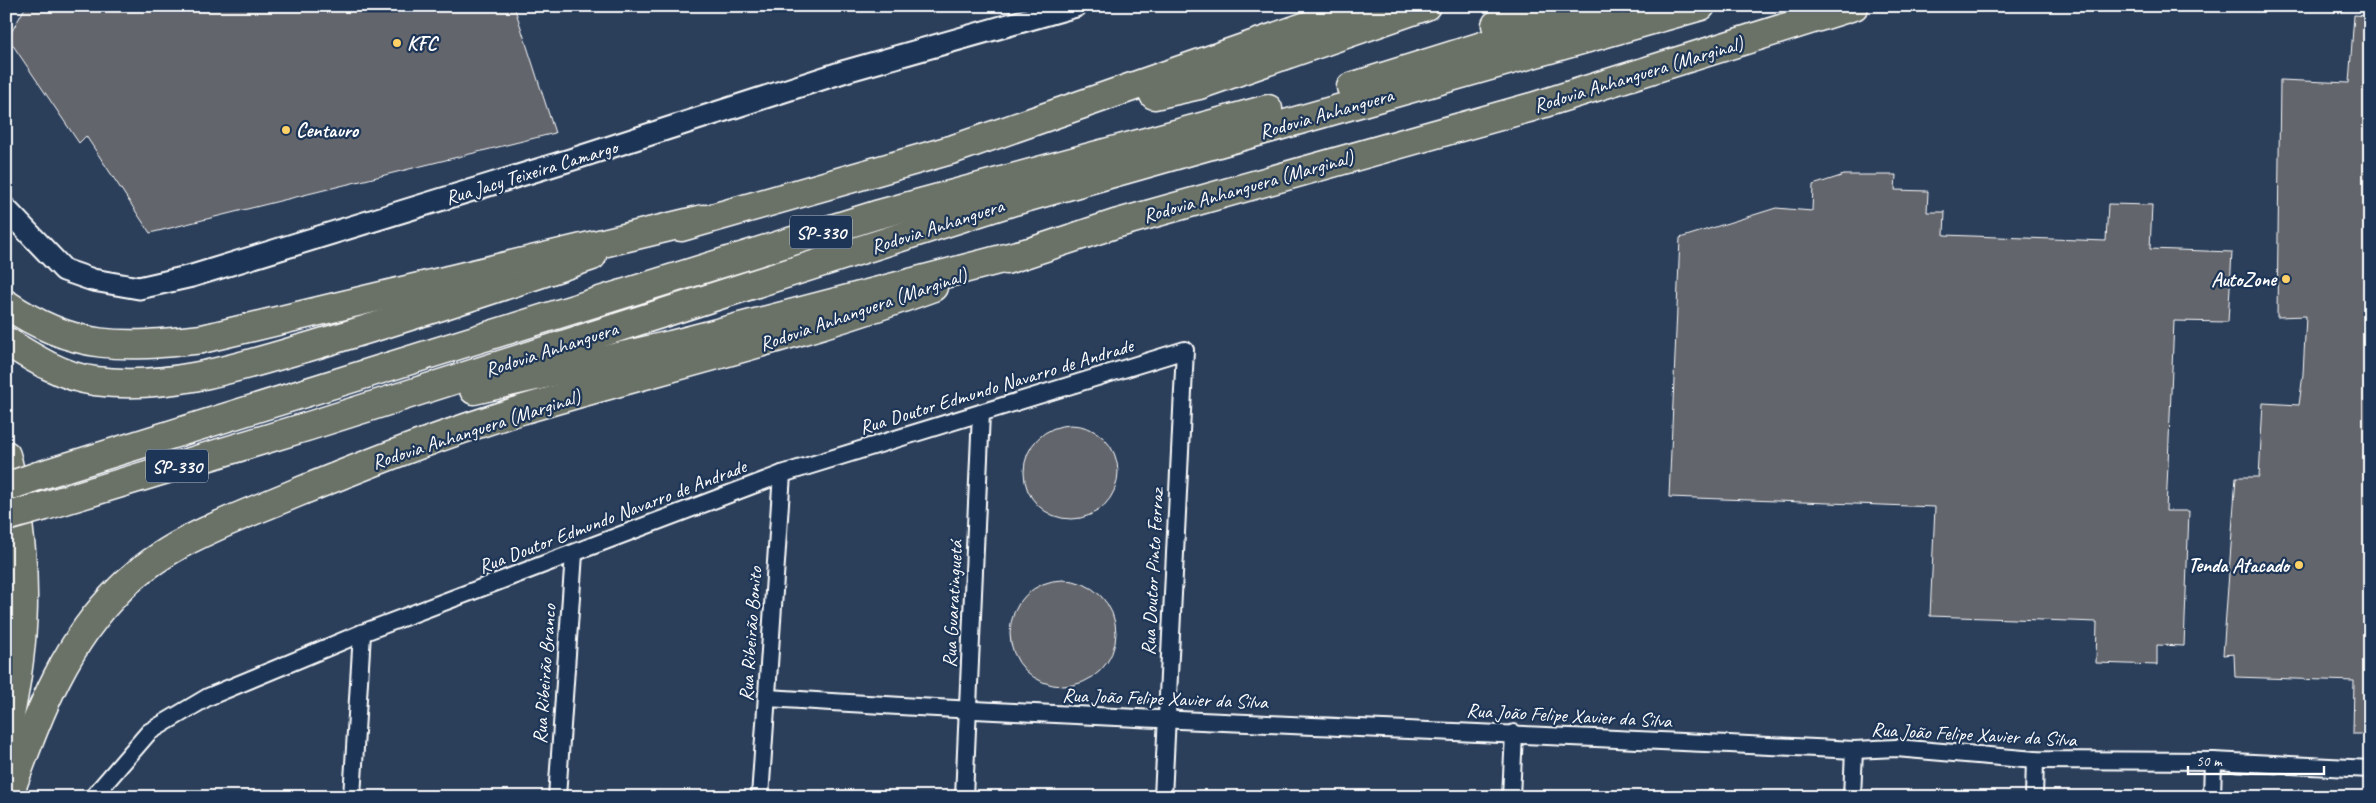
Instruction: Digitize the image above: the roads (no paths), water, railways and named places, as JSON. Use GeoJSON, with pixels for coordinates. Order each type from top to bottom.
{"type":"FeatureCollection","features":[{"type":"Feature","properties":{"kind":"highway"},"geometry":{"type":"LineString","coordinates":[[6,304],[39,324],[78,340],[107,345],[138,346],[202,339],[703,219],[909,162],[1364,6]]}},
{"type":"Feature","properties":{"kind":"highway"},"geometry":{"type":"LineString","coordinates":[[1035,120],[1199,85],[1426,6]]}},
{"type":"Feature","properties":{"kind":"highway"},"geometry":{"type":"LineString","coordinates":[[1347,88],[1541,6]]}},
{"type":"Feature","properties":{"kind":"highway","name":"Rodovia Anhanguera"},"geometry":{"type":"LineString","coordinates":[[6,487],[876,215],[1347,88],[1610,6]]}},
{"type":"Feature","properties":{"kind":"highway","name":"Rodovia Anhanguera"},"geometry":{"type":"LineString","coordinates":[[6,517],[309,426],[1014,201],[1701,6]]}},
{"type":"Feature","properties":{"kind":"highway","name":"Rodovia Anhanguera (Marginal)"},"geometry":{"type":"LineString","coordinates":[[8,797],[39,714],[76,640],[123,585],[162,554],[204,531],[395,452],[519,411],[742,350],[872,309],[1029,252],[1116,224],[1532,107],[1854,6]]}},
{"type":"Feature","properties":{"kind":"highway"},"geometry":{"type":"LineString","coordinates":[[6,341],[63,374],[93,381],[151,384],[178,380],[244,366],[379,326],[703,219]]}},
{"type":"Feature","properties":{"kind":"highway"},"geometry":{"type":"LineString","coordinates":[[309,426],[671,345],[1029,252]]}},
{"type":"Feature","properties":{"kind":"highway"},"geometry":{"type":"LineString","coordinates":[[6,455],[21,540],[25,610],[15,686],[6,734]]}},
{"type":"Feature","properties":{"kind":"street","name":"Rua Jacy Teixeira Camargo"},"geometry":{"type":"LineString","coordinates":[[6,209],[64,270],[93,280],[139,288],[192,276],[570,160],[846,71],[1076,6]]}},
{"type":"Feature","properties":{"kind":"street","name":"Rua Doutor Edmundo Navarro de Andrade"},"geometry":{"type":"LineString","coordinates":[[98,795],[149,732],[208,697],[362,633],[782,474],[1185,350]]}},
{"type":"Feature","properties":{"kind":"street","name":"Rua Doutor Pinto Ferraz"},"geometry":{"type":"LineString","coordinates":[[1163,797],[1165,720],[1185,350]]}},
{"type":"Feature","properties":{"kind":"street","name":"Rua Guaratinguetá"},"geometry":{"type":"LineString","coordinates":[[964,797],[981,413]]}},
{"type":"Feature","properties":{"kind":"street","name":"Rua Ribeirão Bonito"},"geometry":{"type":"LineString","coordinates":[[760,797],[782,474]]}},
{"type":"Feature","properties":{"kind":"street","name":"Rua Ribeirão Branco"},"geometry":{"type":"LineString","coordinates":[[557,797],[574,554]]}},
{"type":"Feature","properties":{"kind":"street"},"geometry":{"type":"LineString","coordinates":[[352,797],[362,633]]}},
{"type":"Feature","properties":{"kind":"street","name":"Rua João Felipe Xavier da Silva"},"geometry":{"type":"LineString","coordinates":[[767,698],[968,711],[1165,720],[1514,733],[1854,750],[1896,748],[2035,760],[2213,761],[2370,769]]}},
{"type":"Feature","properties":{"kind":"street"},"geometry":{"type":"LineString","coordinates":[[1511,797],[1514,733]]}},
{"type":"Feature","properties":{"kind":"street"},"geometry":{"type":"LineString","coordinates":[[1852,797],[1854,750]]}},
{"type":"Feature","properties":{"kind":"street"},"geometry":{"type":"LineString","coordinates":[[2034,797],[2035,760]]}},
{"type":"Feature","properties":{"kind":"street"},"geometry":{"type":"LineString","coordinates":[[2212,797],[2213,761]]}},
{"type":"Feature","properties":{"kind":"place","name":"KFC"},"geometry":{"type":"Point","coordinates":[397,43]}},
{"type":"Feature","properties":{"kind":"place","name":"Centauro"},"geometry":{"type":"Point","coordinates":[286,130]}},
{"type":"Feature","properties":{"kind":"place","name":"AutoZone"},"geometry":{"type":"Point","coordinates":[2286,279]}},
{"type":"Feature","properties":{"kind":"place","name":"Tenda Atacado"},"geometry":{"type":"Point","coordinates":[2299,565]}}]}
